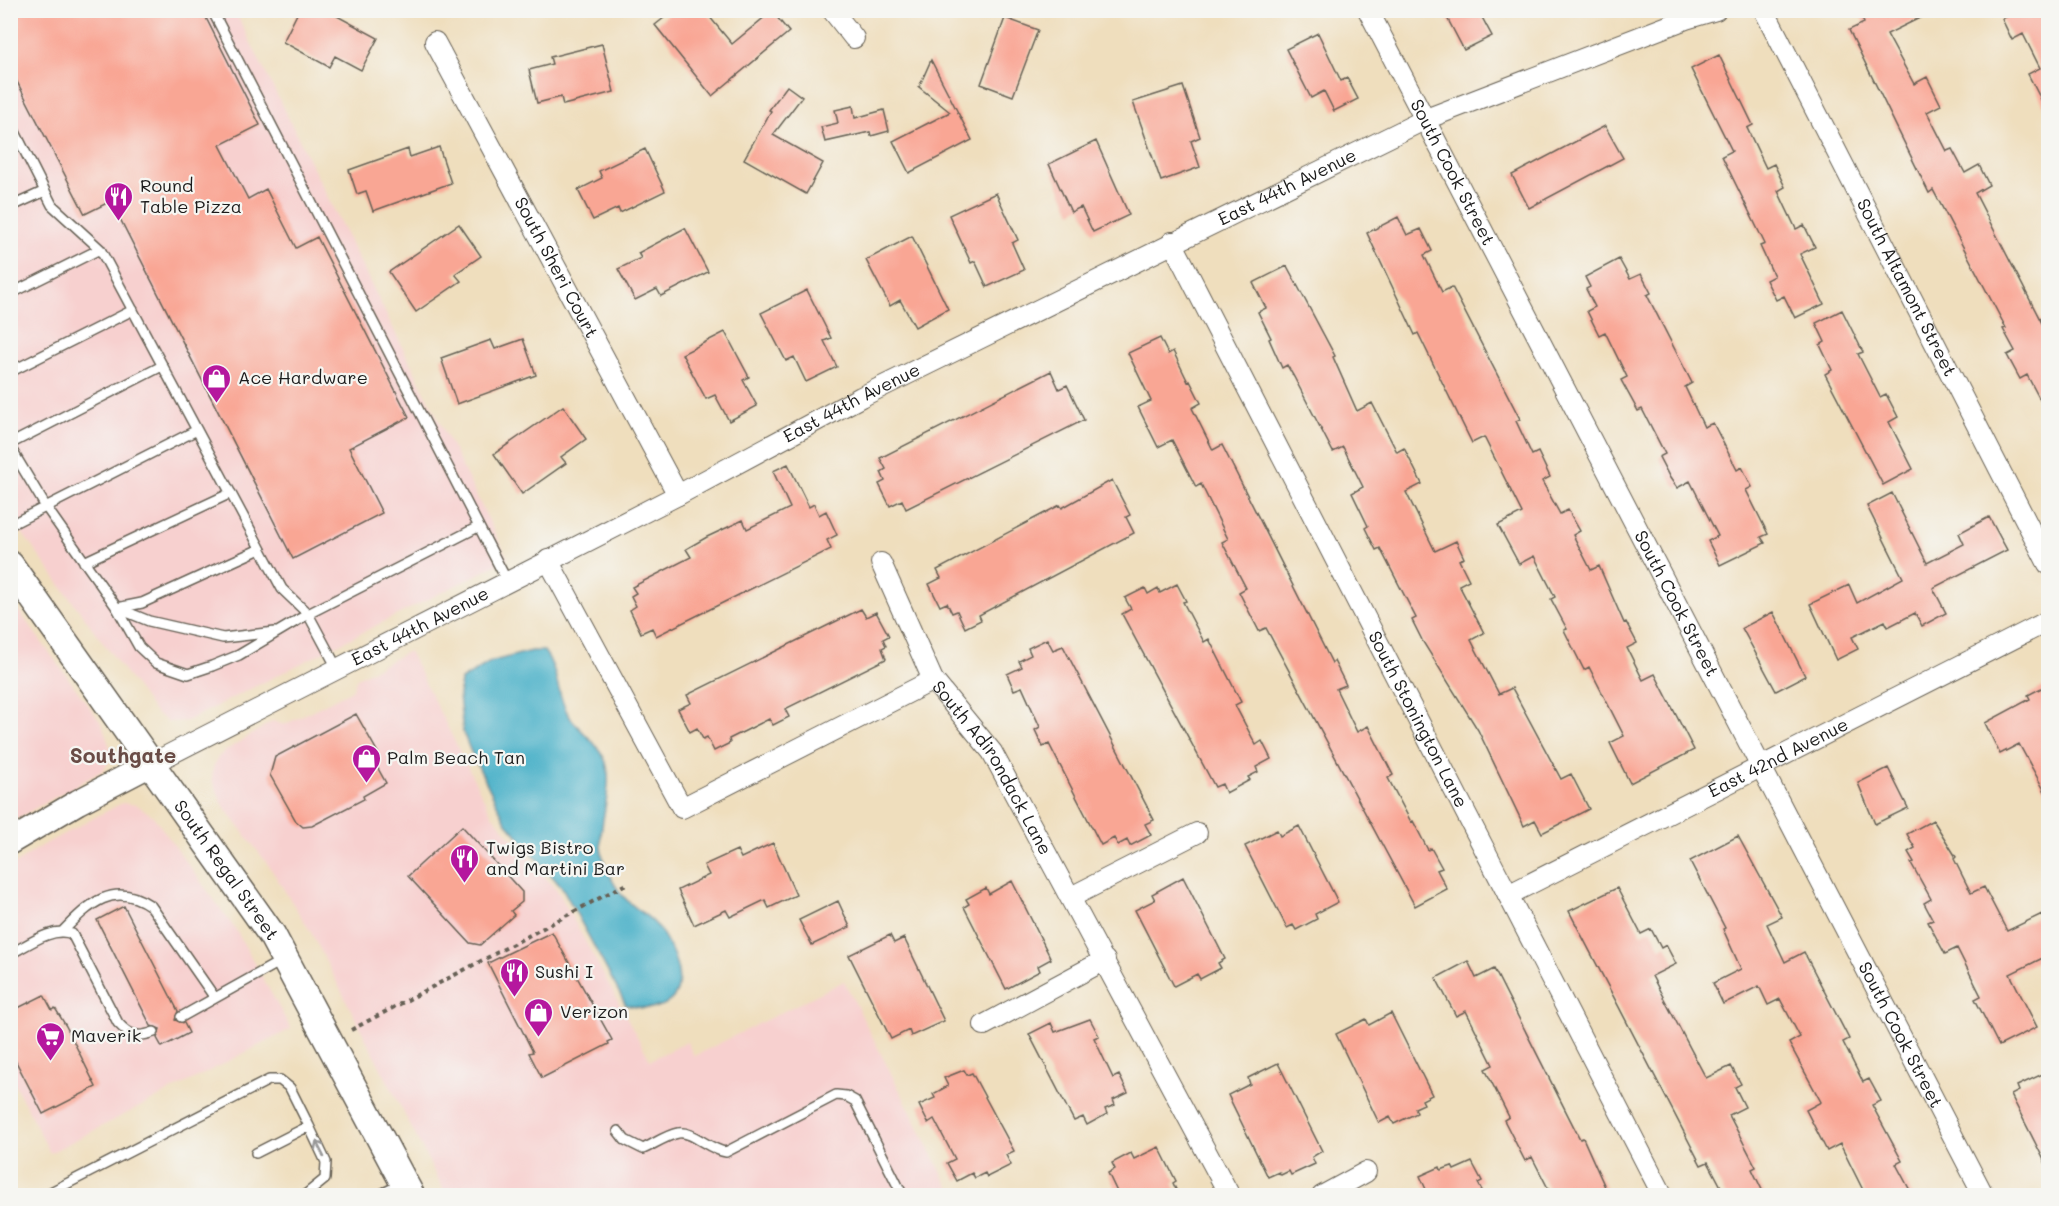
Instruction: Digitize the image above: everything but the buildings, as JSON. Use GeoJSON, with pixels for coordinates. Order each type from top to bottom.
{"type":"FeatureCollection","features":[{"type":"Feature","properties":{"kind":"main road","name":"South Regal Street"},"geometry":{"type":"LineString","coordinates":[[10,564],[153,763],[272,935],[407,1189]]}},
{"type":"Feature","properties":{"kind":"street"},"geometry":{"type":"LineString","coordinates":[[832,10],[854,38]]}},
{"type":"Feature","properties":{"kind":"street","name":"South Cook Street"},"geometry":{"type":"LineString","coordinates":[[1368,10],[1984,1196]]}},
{"type":"Feature","properties":{"kind":"street","name":"East 44th Avenue"},"geometry":{"type":"LineString","coordinates":[[10,842],[78,802],[678,495],[861,397],[1172,242],[1426,119],[1684,15],[1716,10]]}},
{"type":"Feature","properties":{"kind":"street","name":"South Altamont Street"},"geometry":{"type":"LineString","coordinates":[[1764,10],[2049,564]]}},
{"type":"Feature","properties":{"kind":"street","name":"South Sheri Court"},"geometry":{"type":"LineString","coordinates":[[435,42],[678,495]]}},
{"type":"Feature","properties":{"kind":"street","name":"South Stonington Lane"},"geometry":{"type":"LineString","coordinates":[[1172,242],[1663,1196]]}},
{"type":"Feature","properties":{"kind":"street","name":"South Adirondack Lane"},"geometry":{"type":"LineString","coordinates":[[548,560],[681,808],[933,680],[992,752],[1230,1196]]}},
{"type":"Feature","properties":{"kind":"street"},"geometry":{"type":"LineString","coordinates":[[881,563],[933,680]]}},
{"type":"Feature","properties":{"kind":"street","name":"East 42nd Avenue"},"geometry":{"type":"LineString","coordinates":[[1508,895],[2049,621]]}},
{"type":"Feature","properties":{"kind":"street"},"geometry":{"type":"LineString","coordinates":[[1071,897],[1197,833]]}},
{"type":"Feature","properties":{"kind":"street"},"geometry":{"type":"LineString","coordinates":[[984,1024],[1105,960]]}},
{"type":"Feature","properties":{"kind":"street"},"geometry":{"type":"LineString","coordinates":[[1322,1196],[1366,1172]]}},
{"type":"Feature","properties":{"kind":"lane"},"geometry":{"type":"LineString","coordinates":[[212,10],[507,581]]}},
{"type":"Feature","properties":{"kind":"lane"},"geometry":{"type":"LineString","coordinates":[[10,122],[52,205],[100,249],[282,589],[308,614],[337,668]]}},
{"type":"Feature","properties":{"kind":"lane"},"geometry":{"type":"LineString","coordinates":[[10,207],[45,192]]}},
{"type":"Feature","properties":{"kind":"lane"},"geometry":{"type":"LineString","coordinates":[[10,294],[100,249]]}},
{"type":"Feature","properties":{"kind":"lane"},"geometry":{"type":"LineString","coordinates":[[10,372],[133,310]]}},
{"type":"Feature","properties":{"kind":"lane"},"geometry":{"type":"LineString","coordinates":[[162,366],[10,445],[46,507],[117,608],[139,647],[156,663],[188,674],[239,655],[308,614],[478,527]]}},
{"type":"Feature","properties":{"kind":"lane"},"geometry":{"type":"LineString","coordinates":[[10,525],[197,430]]}},
{"type":"Feature","properties":{"kind":"lane"},"geometry":{"type":"LineString","coordinates":[[84,562],[231,493]]}},
{"type":"Feature","properties":{"kind":"lane"},"geometry":{"type":"LineString","coordinates":[[117,608],[142,603],[260,549]]}},
{"type":"Feature","properties":{"kind":"lane"},"geometry":{"type":"LineString","coordinates":[[117,608],[149,621],[223,639],[279,631]]}},
{"type":"Feature","properties":{"kind":"lane"},"geometry":{"type":"LineString","coordinates":[[10,954],[63,931],[96,901],[111,895],[128,895],[140,898],[151,906],[215,998]]}},
{"type":"Feature","properties":{"kind":"lane"},"geometry":{"type":"LineString","coordinates":[[63,931],[72,934],[123,1029],[137,1036],[154,1032]]}},
{"type":"Feature","properties":{"kind":"lane"},"geometry":{"type":"LineString","coordinates":[[181,1017],[285,959]]}},
{"type":"Feature","properties":{"kind":"lane"},"geometry":{"type":"LineString","coordinates":[[44,1195],[269,1080],[280,1080],[290,1088],[326,1162],[325,1179],[304,1196]]}},
{"type":"Feature","properties":{"kind":"lane"},"geometry":{"type":"LineString","coordinates":[[618,1131],[626,1140],[643,1149],[679,1132],[690,1134],[716,1150],[726,1152],[836,1095],[846,1096],[855,1101],[903,1196]]}},
{"type":"Feature","properties":{"kind":"lane"},"geometry":{"type":"LineString","coordinates":[[256,1153],[309,1126]]}},
{"type":"Feature","properties":{"kind":"lane"},"geometry":{"type":"LineString","coordinates":[[377,1196],[407,1189]]}},
{"type":"Feature","properties":{"kind":"path"},"geometry":{"type":"LineString","coordinates":[[329,1042],[563,915],[626,884]]}},
{"type":"Feature","properties":{"kind":"shaded area"},"geometry":{"type":"Polygon","coordinates":[[[10,11],[235,11],[508,559],[187,721],[169,722],[155,713],[11,518],[10,11]]]}},
{"type":"Feature","properties":{"kind":"shaded area"},"geometry":{"type":"Polygon","coordinates":[[[10,599],[102,724],[110,748],[109,762],[102,771],[11,822],[10,599]]]}},
{"type":"Feature","properties":{"kind":"shaded area"},"geometry":{"type":"Polygon","coordinates":[[[409,651],[492,815],[559,893],[650,1060],[687,1042],[694,1056],[844,981],[953,1195],[446,1195],[312,934],[269,866],[222,804],[212,779],[213,768],[218,757],[228,749],[273,721],[284,725],[352,690],[357,678],[409,651]]]}},
{"type":"Feature","properties":{"kind":"shaded area"},"geometry":{"type":"Polygon","coordinates":[[[122,803],[137,805],[153,816],[236,930],[291,1029],[50,1153],[11,1077],[11,867],[41,846],[122,803]]]}},
{"type":"Feature","properties":{"kind":"water"},"geometry":{"type":"Polygon","coordinates":[[[531,651],[544,651],[549,658],[568,714],[603,755],[608,773],[607,796],[601,830],[605,864],[623,896],[657,926],[669,946],[678,970],[679,982],[676,993],[670,1001],[658,1007],[626,1005],[563,889],[506,822],[463,732],[459,695],[461,680],[490,662],[531,651]]]}},
{"type":"Feature","properties":{"kind":"place","name":"Round Table Pizza"},"geometry":{"type":"Point","coordinates":[119,222]}},
{"type":"Feature","properties":{"kind":"place","name":"Ace Hardware"},"geometry":{"type":"Point","coordinates":[217,404]}},
{"type":"Feature","properties":{"kind":"place","name":"Palm Beach Tan"},"geometry":{"type":"Point","coordinates":[366,784]}},
{"type":"Feature","properties":{"kind":"place","name":"Twigs Bistro and Martini Bar"},"geometry":{"type":"Point","coordinates":[465,884]}},
{"type":"Feature","properties":{"kind":"place","name":"Sushi I"},"geometry":{"type":"Point","coordinates":[514,998]}},
{"type":"Feature","properties":{"kind":"place","name":"Verizon"},"geometry":{"type":"Point","coordinates":[539,1038]}},
{"type":"Feature","properties":{"kind":"place","name":"Maverik"},"geometry":{"type":"Point","coordinates":[50,1062]}},
{"type":"Feature","properties":{"kind":"district","name":"Southgate"},"geometry":{"type":"Point","coordinates":[123,756]}}]}
